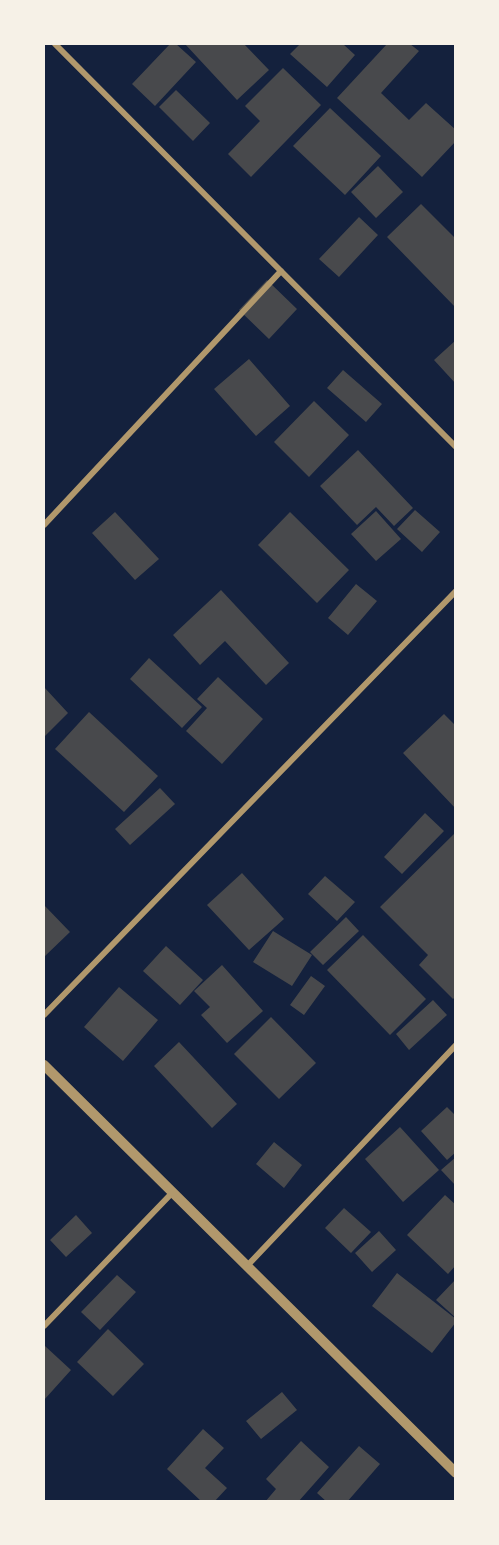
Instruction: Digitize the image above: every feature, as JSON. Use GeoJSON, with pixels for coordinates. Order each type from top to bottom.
{"type":"FeatureCollection","features":[{"type":"Feature","properties":{"kind":"street"},"geometry":{"type":"LineString","coordinates":[[55,44],[456,447]]}},
{"type":"Feature","properties":{"kind":"street"},"geometry":{"type":"LineString","coordinates":[[44,522],[281,271]]}},
{"type":"Feature","properties":{"kind":"street"},"geometry":{"type":"LineString","coordinates":[[44,1015],[456,591]]}},
{"type":"Feature","properties":{"kind":"street"},"geometry":{"type":"LineString","coordinates":[[247,1266],[456,1045]]}},
{"type":"Feature","properties":{"kind":"street"},"geometry":{"type":"LineString","coordinates":[[44,1065],[456,1473]]}},
{"type":"Feature","properties":{"kind":"street"},"geometry":{"type":"LineString","coordinates":[[44,1326],[172,1193]]}},
{"type":"Feature","properties":{"kind":"building"},"geometry":{"type":"Polygon","coordinates":[[[170,44],[176,44],[196,62],[155,106],[132,84],[170,44]]]}},
{"type":"Feature","properties":{"kind":"building"},"geometry":{"type":"Polygon","coordinates":[[[185,44],[244,44],[269,70],[237,100],[185,44]]]}},
{"type":"Feature","properties":{"kind":"building"},"geometry":{"type":"Polygon","coordinates":[[[300,44],[343,44],[355,55],[327,87],[290,54],[300,44]]]}},
{"type":"Feature","properties":{"kind":"building"},"geometry":{"type":"Polygon","coordinates":[[[387,44],[410,44],[419,51],[381,93],[409,120],[426,103],[456,130],[456,141],[422,177],[337,98],[387,44]]]}},
{"type":"Feature","properties":{"kind":"building"},"geometry":{"type":"Polygon","coordinates":[[[283,68],[321,105],[251,177],[228,154],[260,121],[245,106],[283,68]]]}},
{"type":"Feature","properties":{"kind":"building"},"geometry":{"type":"Polygon","coordinates":[[[176,90],[210,123],[193,141],[159,107],[176,90]]]}},
{"type":"Feature","properties":{"kind":"building"},"geometry":{"type":"Polygon","coordinates":[[[330,108],[381,156],[345,195],[293,146],[330,108]]]}},
{"type":"Feature","properties":{"kind":"building"},"geometry":{"type":"Polygon","coordinates":[[[378,166],[403,192],[376,218],[351,192],[378,166]]]}},
{"type":"Feature","properties":{"kind":"building"},"geometry":{"type":"Polygon","coordinates":[[[421,204],[456,239],[456,308],[387,237],[421,204]]]}},
{"type":"Feature","properties":{"kind":"building"},"geometry":{"type":"Polygon","coordinates":[[[359,217],[378,235],[339,277],[319,259],[359,217]]]}},
{"type":"Feature","properties":{"kind":"building"},"geometry":{"type":"Polygon","coordinates":[[[267,280],[297,309],[269,339],[239,310],[267,280]]]}},
{"type":"Feature","properties":{"kind":"building"},"geometry":{"type":"Polygon","coordinates":[[[456,340],[456,384],[434,360],[456,340]]]}},
{"type":"Feature","properties":{"kind":"building"},"geometry":{"type":"Polygon","coordinates":[[[249,359],[290,406],[256,436],[214,389],[249,359]]]}},
{"type":"Feature","properties":{"kind":"building"},"geometry":{"type":"Polygon","coordinates":[[[343,370],[382,404],[366,422],[327,388],[343,370]]]}},
{"type":"Feature","properties":{"kind":"building"},"geometry":{"type":"Polygon","coordinates":[[[314,401],[349,435],[309,477],[274,442],[314,401]]]}},
{"type":"Feature","properties":{"kind":"building"},"geometry":{"type":"Polygon","coordinates":[[[358,450],[413,508],[394,526],[376,507],[357,525],[320,486],[358,450]]]}},
{"type":"Feature","properties":{"kind":"building"},"geometry":{"type":"Polygon","coordinates":[[[415,510],[440,532],[422,552],[397,529],[415,510]]]}},
{"type":"Feature","properties":{"kind":"building"},"geometry":{"type":"Polygon","coordinates":[[[376,511],[401,539],[376,561],[351,534],[376,511]]]}},
{"type":"Feature","properties":{"kind":"building"},"geometry":{"type":"Polygon","coordinates":[[[115,512],[159,559],[135,580],[92,533],[115,512]]]}},
{"type":"Feature","properties":{"kind":"building"},"geometry":{"type":"Polygon","coordinates":[[[290,512],[349,570],[317,603],[258,545],[290,512]]]}},
{"type":"Feature","properties":{"kind":"building"},"geometry":{"type":"Polygon","coordinates":[[[356,584],[377,601],[348,635],[328,618],[356,584]]]}},
{"type":"Feature","properties":{"kind":"building"},"geometry":{"type":"Polygon","coordinates":[[[221,590],[289,663],[266,685],[225,641],[200,665],[173,635],[221,590]]]}},
{"type":"Feature","properties":{"kind":"building"},"geometry":{"type":"Polygon","coordinates":[[[149,658],[202,707],[182,728],[130,679],[149,658]]]}},
{"type":"Feature","properties":{"kind":"building"},"geometry":{"type":"Polygon","coordinates":[[[218,677],[263,719],[222,764],[186,731],[207,708],[197,699],[218,677]]]}},
{"type":"Feature","properties":{"kind":"building"},"geometry":{"type":"Polygon","coordinates":[[[44,687],[68,713],[44,737],[44,687]]]}},
{"type":"Feature","properties":{"kind":"building"},"geometry":{"type":"Polygon","coordinates":[[[89,712],[158,776],[124,812],[55,749],[89,712]]]}},
{"type":"Feature","properties":{"kind":"building"},"geometry":{"type":"Polygon","coordinates":[[[444,714],[456,726],[456,809],[403,753],[444,714]]]}},
{"type":"Feature","properties":{"kind":"building"},"geometry":{"type":"Polygon","coordinates":[[[160,788],[175,804],[130,845],[115,829],[160,788]]]}},
{"type":"Feature","properties":{"kind":"building"},"geometry":{"type":"Polygon","coordinates":[[[425,813],[444,831],[402,874],[384,857],[425,813]]]}},
{"type":"Feature","properties":{"kind":"building"},"geometry":{"type":"Polygon","coordinates":[[[456,832],[456,996],[453,999],[419,965],[428,955],[380,907],[456,832]]]}},
{"type":"Feature","properties":{"kind":"building"},"geometry":{"type":"Polygon","coordinates":[[[242,873],[284,919],[249,950],[207,905],[242,873]]]}},
{"type":"Feature","properties":{"kind":"building"},"geometry":{"type":"Polygon","coordinates":[[[325,876],[355,902],[337,921],[308,894],[325,876]]]}},
{"type":"Feature","properties":{"kind":"building"},"geometry":{"type":"Polygon","coordinates":[[[44,905],[70,932],[44,957],[44,905]]]}},
{"type":"Feature","properties":{"kind":"building"},"geometry":{"type":"Polygon","coordinates":[[[346,917],[359,931],[323,965],[310,952],[346,917]]]}},
{"type":"Feature","properties":{"kind":"building"},"geometry":{"type":"Polygon","coordinates":[[[273,931],[312,955],[292,986],[253,962],[273,931]]]}},
{"type":"Feature","properties":{"kind":"building"},"geometry":{"type":"Polygon","coordinates":[[[363,935],[426,999],[390,1035],[327,970],[363,935]]]}},
{"type":"Feature","properties":{"kind":"building"},"geometry":{"type":"Polygon","coordinates":[[[166,946],[203,980],[180,1005],[143,971],[166,946]]]}},
{"type":"Feature","properties":{"kind":"building"},"geometry":{"type":"Polygon","coordinates":[[[222,965],[263,1011],[227,1043],[201,1015],[210,1007],[194,991],[222,965]]]}},
{"type":"Feature","properties":{"kind":"building"},"geometry":{"type":"Polygon","coordinates":[[[311,976],[325,986],[304,1015],[290,1005],[311,976]]]}},
{"type":"Feature","properties":{"kind":"building"},"geometry":{"type":"Polygon","coordinates":[[[119,987],[158,1020],[123,1061],[84,1027],[119,987]]]}},
{"type":"Feature","properties":{"kind":"building"},"geometry":{"type":"Polygon","coordinates":[[[433,1000],[447,1015],[409,1050],[396,1034],[433,1000]]]}},
{"type":"Feature","properties":{"kind":"building"},"geometry":{"type":"Polygon","coordinates":[[[271,1017],[316,1063],[279,1099],[234,1054],[271,1017]]]}},
{"type":"Feature","properties":{"kind":"building"},"geometry":{"type":"Polygon","coordinates":[[[179,1042],[237,1104],[212,1128],[154,1066],[179,1042]]]}},
{"type":"Feature","properties":{"kind":"building"},"geometry":{"type":"Polygon","coordinates":[[[447,1107],[456,1116],[456,1152],[447,1160],[421,1131],[447,1107]]]}},
{"type":"Feature","properties":{"kind":"building"},"geometry":{"type":"Polygon","coordinates":[[[400,1127],[439,1170],[403,1202],[365,1159],[400,1127]]]}},
{"type":"Feature","properties":{"kind":"building"},"geometry":{"type":"Polygon","coordinates":[[[274,1142],[302,1165],[284,1188],[256,1164],[274,1142]]]}},
{"type":"Feature","properties":{"kind":"building"},"geometry":{"type":"Polygon","coordinates":[[[456,1157],[456,1186],[441,1170],[456,1157]]]}},
{"type":"Feature","properties":{"kind":"building"},"geometry":{"type":"Polygon","coordinates":[[[445,1195],[456,1205],[456,1265],[448,1274],[407,1235],[445,1195]]]}},
{"type":"Feature","properties":{"kind":"building"},"geometry":{"type":"Polygon","coordinates":[[[344,1208],[371,1232],[351,1253],[325,1228],[344,1208]]]}},
{"type":"Feature","properties":{"kind":"building"},"geometry":{"type":"Polygon","coordinates":[[[76,1215],[92,1233],[66,1257],[50,1240],[76,1215]]]}},
{"type":"Feature","properties":{"kind":"building"},"geometry":{"type":"Polygon","coordinates":[[[379,1231],[396,1250],[372,1272],[355,1253],[379,1231]]]}},
{"type":"Feature","properties":{"kind":"building"},"geometry":{"type":"Polygon","coordinates":[[[397,1273],[456,1319],[432,1353],[372,1306],[397,1273]]]}},
{"type":"Feature","properties":{"kind":"building"},"geometry":{"type":"Polygon","coordinates":[[[117,1275],[136,1292],[100,1330],[81,1312],[117,1275]]]}},
{"type":"Feature","properties":{"kind":"building"},"geometry":{"type":"Polygon","coordinates":[[[456,1279],[456,1318],[436,1300],[456,1279]]]}},
{"type":"Feature","properties":{"kind":"building"},"geometry":{"type":"Polygon","coordinates":[[[108,1329],[144,1364],[113,1396],[77,1362],[108,1329]]]}},
{"type":"Feature","properties":{"kind":"building"},"geometry":{"type":"Polygon","coordinates":[[[45,1346],[71,1370],[44,1400],[44,1348],[45,1346]]]}},
{"type":"Feature","properties":{"kind":"building"},"geometry":{"type":"Polygon","coordinates":[[[282,1392],[297,1410],[261,1439],[246,1421],[282,1392]]]}},
{"type":"Feature","properties":{"kind":"building"},"geometry":{"type":"Polygon","coordinates":[[[203,1429],[224,1448],[205,1468],[227,1488],[214,1502],[202,1502],[167,1469],[203,1429]]]}},
{"type":"Feature","properties":{"kind":"building"},"geometry":{"type":"Polygon","coordinates":[[[301,1441],[329,1467],[298,1502],[265,1502],[276,1489],[266,1479],[301,1441]]]}},
{"type":"Feature","properties":{"kind":"building"},"geometry":{"type":"Polygon","coordinates":[[[359,1446],[380,1464],[347,1502],[327,1502],[317,1493],[359,1446]]]}}]}
